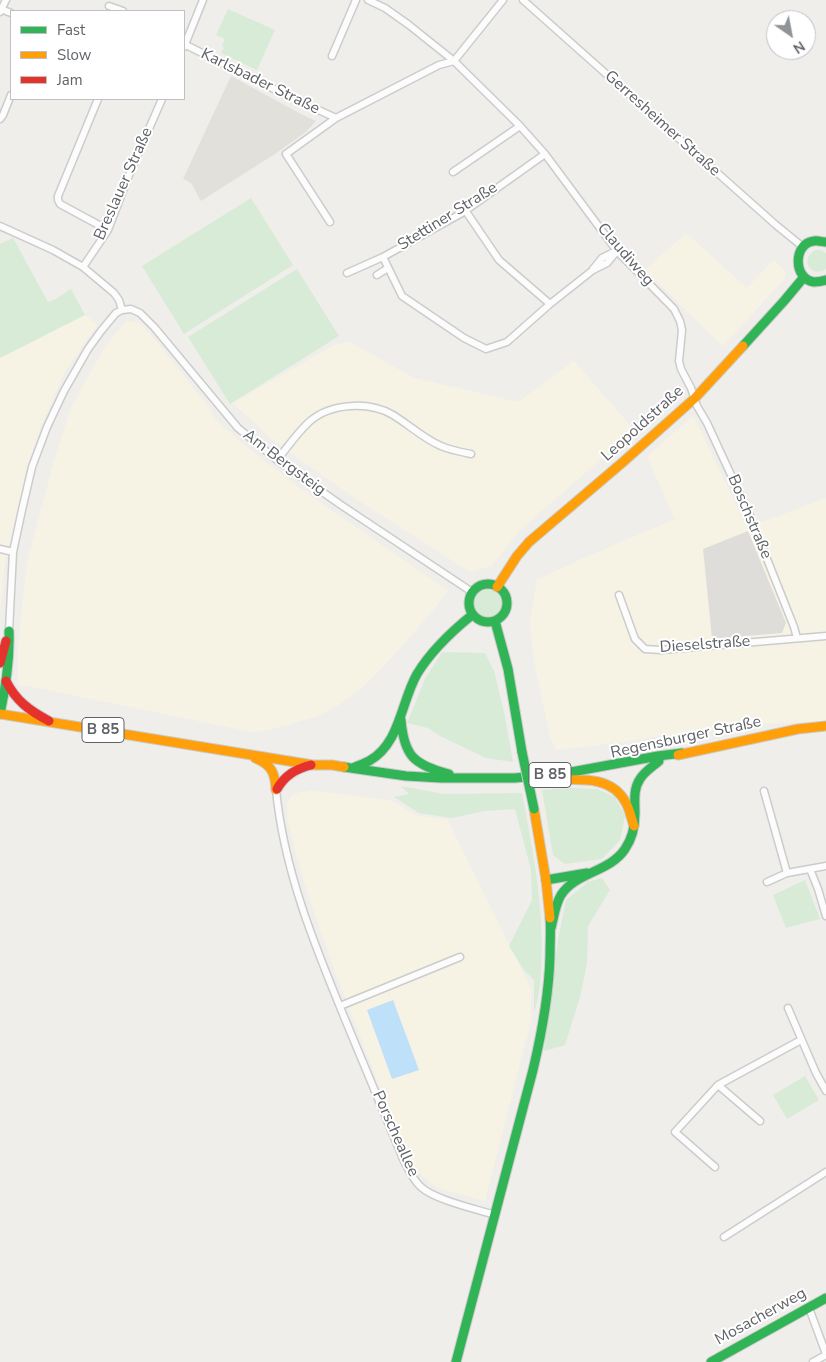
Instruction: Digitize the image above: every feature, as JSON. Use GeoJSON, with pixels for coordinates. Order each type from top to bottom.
{"type":"FeatureCollection","features":[{"type":"Feature","properties":{"kind":"main road"},"geometry":{"type":"LineString","coordinates":[[826,242],[814,241],[808,243],[799,252],[797,259],[799,272],[809,281],[826,280]]}},
{"type":"Feature","properties":{"kind":"main road","name":"Leopoldstraße"},"geometry":{"type":"LineString","coordinates":[[497,587],[517,556],[529,542],[623,462],[694,398],[804,277]]}},
{"type":"Feature","properties":{"kind":"main road"},"geometry":{"type":"LineString","coordinates":[[486,584],[497,587],[506,597],[506,610],[495,621],[480,621],[472,615],[469,606],[472,592],[486,584]]}},
{"type":"Feature","properties":{"kind":"main road"},"geometry":{"type":"LineString","coordinates":[[352,768],[379,754],[386,747],[396,730],[407,693],[426,659],[447,635],[472,615]]}},
{"type":"Feature","properties":{"kind":"main road"},"geometry":{"type":"LineString","coordinates":[[456,1362],[531,1079],[543,1026],[549,982],[551,928],[546,880],[522,752],[508,662],[495,621]]}},
{"type":"Feature","properties":{"kind":"main road"},"geometry":{"type":"LineString","coordinates":[[0,663],[9,631]]}},
{"type":"Feature","properties":{"kind":"main road"},"geometry":{"type":"LineString","coordinates":[[0,714],[6,681],[10,642],[9,631]]}},
{"type":"Feature","properties":{"kind":"main road"},"geometry":{"type":"LineString","coordinates":[[6,681],[10,690],[24,705],[52,722]]}},
{"type":"Feature","properties":{"kind":"main road"},"geometry":{"type":"LineString","coordinates":[[401,712],[403,741],[409,753],[421,765],[439,772],[476,779]]}},
{"type":"Feature","properties":{"kind":"main road","name":"B 85"},"geometry":{"type":"LineString","coordinates":[[0,714],[405,781],[464,785],[552,780]]}},
{"type":"Feature","properties":{"kind":"main road","name":"Regensburger Straße"},"geometry":{"type":"LineString","coordinates":[[552,780],[660,761],[682,753],[798,729],[826,726]]}},
{"type":"Feature","properties":{"kind":"main road"},"geometry":{"type":"LineString","coordinates":[[244,753],[269,766],[273,771],[276,790]]}},
{"type":"Feature","properties":{"kind":"main road","name":"B 85"},"geometry":{"type":"LineString","coordinates":[[315,765],[332,765],[406,776],[476,779],[515,778],[566,773],[682,753]]}},
{"type":"Feature","properties":{"kind":"main road"},"geometry":{"type":"LineString","coordinates":[[551,928],[561,894],[569,887],[622,855],[634,826],[635,792],[638,781],[660,761]]}},
{"type":"Feature","properties":{"kind":"main road"},"geometry":{"type":"LineString","coordinates":[[276,790],[292,771],[301,767],[315,765]]}},
{"type":"Feature","properties":{"kind":"main road"},"geometry":{"type":"LineString","coordinates":[[552,780],[589,780],[612,786],[620,793],[624,800],[634,826]]}},
{"type":"Feature","properties":{"kind":"main road"},"geometry":{"type":"LineString","coordinates":[[546,880],[594,872]]}},
{"type":"Feature","properties":{"kind":"main road","name":"Mosacherweg"},"geometry":{"type":"LineString","coordinates":[[711,1362],[826,1298]]}},
{"type":"Feature","properties":{"kind":"street"},"geometry":{"type":"LineString","coordinates":[[1,10],[6,0]]}},
{"type":"Feature","properties":{"kind":"street"},"geometry":{"type":"LineString","coordinates":[[185,44],[203,0]]}},
{"type":"Feature","properties":{"kind":"street"},"geometry":{"type":"LineString","coordinates":[[332,56],[356,0]]}},
{"type":"Feature","properties":{"kind":"street","name":"Claudiweg"},"geometry":{"type":"LineString","coordinates":[[368,0],[385,8],[409,25],[454,61],[520,126],[545,154],[617,251],[674,309],[682,330],[679,361],[694,398]]}},
{"type":"Feature","properties":{"kind":"street"},"geometry":{"type":"LineString","coordinates":[[330,222],[286,154],[336,118],[439,65],[454,61],[503,0]]}},
{"type":"Feature","properties":{"kind":"street","name":"Gerresheimer Straße"},"geometry":{"type":"LineString","coordinates":[[523,0],[803,247]]}},
{"type":"Feature","properties":{"kind":"street"},"geometry":{"type":"LineString","coordinates":[[109,6],[120,10]]}},
{"type":"Feature","properties":{"kind":"street","name":"Karlsbader Straße"},"geometry":{"type":"LineString","coordinates":[[185,46],[336,118]]}},
{"type":"Feature","properties":{"kind":"street"},"geometry":{"type":"LineString","coordinates":[[0,118],[10,98]]}},
{"type":"Feature","properties":{"kind":"street"},"geometry":{"type":"LineString","coordinates":[[98,100],[58,200],[60,204],[108,230]]}},
{"type":"Feature","properties":{"kind":"street","name":"Breslauer Straße"},"geometry":{"type":"LineString","coordinates":[[83,267],[108,230],[131,170],[162,100]]}},
{"type":"Feature","properties":{"kind":"street"},"geometry":{"type":"LineString","coordinates":[[452,172],[520,126]]}},
{"type":"Feature","properties":{"kind":"street","name":"Stettiner Straße"},"geometry":{"type":"LineString","coordinates":[[347,273],[383,257],[465,210],[545,154]]}},
{"type":"Feature","properties":{"kind":"street"},"geometry":{"type":"LineString","coordinates":[[465,210],[499,260],[550,304]]}},
{"type":"Feature","properties":{"kind":"street"},"geometry":{"type":"LineString","coordinates":[[0,226],[53,250],[83,267],[114,293],[122,310],[111,317],[88,349],[64,391],[47,427],[32,467],[13,552],[9,631]]}},
{"type":"Feature","properties":{"kind":"street"},"geometry":{"type":"LineString","coordinates":[[383,257],[402,296],[464,338],[486,349],[507,342],[550,304],[593,270],[602,258],[617,251]]}},
{"type":"Feature","properties":{"kind":"street"},"geometry":{"type":"LineString","coordinates":[[377,275],[388,268]]}},
{"type":"Feature","properties":{"kind":"street","name":"Am Bergsteig"},"geometry":{"type":"LineString","coordinates":[[122,310],[131,309],[140,313],[154,327],[238,428],[277,460],[472,592]]}},
{"type":"Feature","properties":{"kind":"street","name":"Boschstraße"},"geometry":{"type":"LineString","coordinates":[[694,398],[750,516],[797,638]]}},
{"type":"Feature","properties":{"kind":"street"},"geometry":{"type":"LineString","coordinates":[[277,460],[310,421],[320,414],[349,406],[363,405],[391,413],[439,445],[471,454]]}},
{"type":"Feature","properties":{"kind":"street"},"geometry":{"type":"LineString","coordinates":[[0,550],[13,552]]}},
{"type":"Feature","properties":{"kind":"street","name":"Dieselstraße"},"geometry":{"type":"LineString","coordinates":[[619,595],[636,639],[645,649],[661,650],[826,636]]}},
{"type":"Feature","properties":{"kind":"street","name":"Porscheallee"},"geometry":{"type":"LineString","coordinates":[[276,790],[282,834],[294,880],[318,951],[412,1177],[422,1188],[434,1195],[495,1215]]}},
{"type":"Feature","properties":{"kind":"street"},"geometry":{"type":"LineString","coordinates":[[764,791],[787,873]]}},
{"type":"Feature","properties":{"kind":"street"},"geometry":{"type":"LineString","coordinates":[[767,882],[787,873],[826,866]]}},
{"type":"Feature","properties":{"kind":"street"},"geometry":{"type":"LineString","coordinates":[[810,869],[826,916]]}},
{"type":"Feature","properties":{"kind":"street"},"geometry":{"type":"LineString","coordinates":[[340,1006],[460,957]]}},
{"type":"Feature","properties":{"kind":"street"},"geometry":{"type":"LineString","coordinates":[[788,1008],[816,1073],[826,1091]]}},
{"type":"Feature","properties":{"kind":"street"},"geometry":{"type":"LineString","coordinates":[[715,1168],[675,1132],[718,1085],[801,1040]]}},
{"type":"Feature","properties":{"kind":"street"},"geometry":{"type":"LineString","coordinates":[[718,1085],[760,1121]]}},
{"type":"Feature","properties":{"kind":"street"},"geometry":{"type":"LineString","coordinates":[[724,1237],[826,1172]]}},
{"type":"Feature","properties":{"kind":"street"},"geometry":{"type":"LineString","coordinates":[[809,1308],[826,1354],[813,1362]]}},
{"type":"Feature","properties":{"kind":"shaded area"},"geometry":{"type":"Polygon","coordinates":[[[231,76],[316,121],[307,131],[275,154],[201,201],[191,183],[183,179],[231,76]]]}},
{"type":"Feature","properties":{"kind":"shaded area"},"geometry":{"type":"Polygon","coordinates":[[[686,233],[747,288],[774,260],[786,272],[785,278],[723,346],[645,270],[686,233]]]}},
{"type":"Feature","properties":{"kind":"shaded area"},"geometry":{"type":"Polygon","coordinates":[[[85,315],[97,325],[65,372],[40,428],[27,467],[5,562],[0,614],[0,358],[85,315]]]}},
{"type":"Feature","properties":{"kind":"shaded area"},"geometry":{"type":"Polygon","coordinates":[[[126,321],[140,323],[210,409],[214,418],[244,445],[304,491],[448,591],[396,653],[363,687],[337,706],[319,716],[268,730],[253,732],[18,684],[18,647],[27,562],[53,465],[71,407],[105,347],[126,321]]]}},
{"type":"Feature","properties":{"kind":"shaded area"},"geometry":{"type":"Polygon","coordinates":[[[350,342],[414,378],[518,402],[574,361],[634,430],[519,531],[492,565],[473,572],[356,499],[274,441],[233,403],[334,345],[350,342]]]}},
{"type":"Feature","properties":{"kind":"shaded area"},"geometry":{"type":"Polygon","coordinates":[[[694,417],[747,528],[826,498],[826,721],[737,725],[556,750],[550,737],[534,661],[530,622],[537,580],[675,519],[647,457],[694,417]]]}},
{"type":"Feature","properties":{"kind":"shaded area"},"geometry":{"type":"Polygon","coordinates":[[[748,531],[786,623],[782,633],[712,639],[703,549],[748,531]]]}},
{"type":"Feature","properties":{"kind":"shaded area"},"geometry":{"type":"Polygon","coordinates":[[[311,790],[392,801],[418,816],[447,819],[531,989],[531,1020],[485,1201],[441,1189],[431,1184],[410,1162],[333,966],[296,854],[288,821],[287,803],[293,794],[311,790]]]}},
{"type":"Feature","properties":{"kind":"green space"},"geometry":{"type":"Polygon","coordinates":[[[228,9],[275,30],[257,70],[221,53],[224,48],[222,46],[225,39],[216,35],[228,9]]]}},
{"type":"Feature","properties":{"kind":"green space"},"geometry":{"type":"Polygon","coordinates":[[[251,198],[293,265],[184,334],[142,266],[251,198]]]}},
{"type":"Feature","properties":{"kind":"green space"},"geometry":{"type":"Polygon","coordinates":[[[13,238],[48,302],[71,289],[85,315],[0,358],[0,244],[13,238]]]}},
{"type":"Feature","properties":{"kind":"green space"},"geometry":{"type":"Polygon","coordinates":[[[816,250],[826,253],[826,269],[815,271],[809,266],[808,258],[816,250]]]}},
{"type":"Feature","properties":{"kind":"green space"},"geometry":{"type":"Polygon","coordinates":[[[297,269],[339,336],[230,404],[188,337],[297,269]]]}},
{"type":"Feature","properties":{"kind":"green space"},"geometry":{"type":"Polygon","coordinates":[[[488,590],[498,594],[502,604],[498,614],[488,618],[478,614],[474,604],[478,594],[488,590]]]}},
{"type":"Feature","properties":{"kind":"green space"},"geometry":{"type":"Polygon","coordinates":[[[442,652],[485,653],[494,671],[513,762],[486,758],[440,736],[428,728],[407,723],[425,679],[442,652]]]}},
{"type":"Feature","properties":{"kind":"green space"},"geometry":{"type":"Polygon","coordinates":[[[401,786],[444,794],[522,793],[540,904],[542,949],[538,997],[534,1012],[534,980],[524,970],[509,946],[532,900],[531,870],[515,809],[484,811],[452,818],[419,813],[394,797],[409,794],[401,786]]]}},
{"type":"Feature","properties":{"kind":"green space"},"geometry":{"type":"Polygon","coordinates":[[[597,789],[615,797],[625,816],[620,840],[602,859],[565,864],[553,855],[542,790],[597,789]]]}},
{"type":"Feature","properties":{"kind":"green space"},"geometry":{"type":"Polygon","coordinates":[[[602,878],[610,890],[588,926],[587,964],[580,997],[565,1045],[544,1051],[558,940],[566,900],[588,882],[602,878]]]}},
{"type":"Feature","properties":{"kind":"green space"},"geometry":{"type":"Polygon","coordinates":[[[805,880],[820,919],[786,928],[773,895],[805,880]]]}},
{"type":"Feature","properties":{"kind":"green space"},"geometry":{"type":"Polygon","coordinates":[[[805,1076],[819,1100],[787,1119],[773,1095],[805,1076]]]}},
{"type":"Feature","properties":{"kind":"water"},"geometry":{"type":"Polygon","coordinates":[[[393,1000],[419,1070],[392,1079],[367,1010],[393,1000]]]}},
{"type":"Feature","properties":{"kind":"traffic: fast"},"geometry":{"type":"LineString","coordinates":[[826,242],[815,241],[807,243],[802,248],[798,261],[802,275],[807,279],[814,282],[826,280]]}},
{"type":"Feature","properties":{"kind":"traffic: fast"},"geometry":{"type":"LineString","coordinates":[[743,346],[804,277]]}},
{"type":"Feature","properties":{"kind":"traffic: fast"},"geometry":{"type":"LineString","coordinates":[[488,584],[495,585],[501,590],[506,596],[507,603],[506,610],[501,616],[495,621],[488,622],[481,621],[475,616],[470,610],[469,603],[470,596],[475,590],[481,585],[488,584]]}},
{"type":"Feature","properties":{"kind":"traffic: fast"},"geometry":{"type":"LineString","coordinates":[[355,767],[379,754],[387,744],[399,722],[417,674],[442,642],[472,615]]}},
{"type":"Feature","properties":{"kind":"traffic: fast"},"geometry":{"type":"LineString","coordinates":[[495,621],[508,669],[522,752]]}},
{"type":"Feature","properties":{"kind":"traffic: fast"},"geometry":{"type":"LineString","coordinates":[[0,714],[7,672],[9,631]]}},
{"type":"Feature","properties":{"kind":"traffic: fast"},"geometry":{"type":"LineString","coordinates":[[401,720],[405,742],[408,751],[413,757],[427,767],[449,774]]}},
{"type":"Feature","properties":{"kind":"traffic: fast"},"geometry":{"type":"LineString","coordinates":[[522,752],[534,809]]}},
{"type":"Feature","properties":{"kind":"traffic: fast"},"geometry":{"type":"LineString","coordinates":[[344,767],[406,776],[515,778],[566,773],[682,753]]}},
{"type":"Feature","properties":{"kind":"traffic: fast"},"geometry":{"type":"LineString","coordinates":[[551,928],[557,903],[567,887],[611,863],[625,849],[630,841],[634,827],[636,787],[644,774],[659,761]]}},
{"type":"Feature","properties":{"kind":"traffic: fast"},"geometry":{"type":"LineString","coordinates":[[546,880],[587,873]]}},
{"type":"Feature","properties":{"kind":"traffic: fast"},"geometry":{"type":"LineString","coordinates":[[456,1362],[539,1042],[548,985],[550,918]]}},
{"type":"Feature","properties":{"kind":"traffic: fast"},"geometry":{"type":"LineString","coordinates":[[711,1362],[826,1298]]}},
{"type":"Feature","properties":{"kind":"traffic: slow"},"geometry":{"type":"LineString","coordinates":[[497,587],[517,556],[529,542],[695,398],[743,346]]}},
{"type":"Feature","properties":{"kind":"traffic: slow"},"geometry":{"type":"LineString","coordinates":[[0,714],[313,765],[344,767]]}},
{"type":"Feature","properties":{"kind":"traffic: slow"},"geometry":{"type":"LineString","coordinates":[[678,755],[798,729],[826,726]]}},
{"type":"Feature","properties":{"kind":"traffic: slow"},"geometry":{"type":"LineString","coordinates":[[255,758],[272,770],[276,790]]}},
{"type":"Feature","properties":{"kind":"traffic: slow"},"geometry":{"type":"LineString","coordinates":[[558,780],[596,781],[613,788],[626,803],[634,826]]}},
{"type":"Feature","properties":{"kind":"traffic: slow"},"geometry":{"type":"LineString","coordinates":[[534,809],[546,880],[550,918]]}},
{"type":"Feature","properties":{"kind":"traffic: jam"},"geometry":{"type":"LineString","coordinates":[[0,663],[6,641]]}},
{"type":"Feature","properties":{"kind":"traffic: jam"},"geometry":{"type":"LineString","coordinates":[[6,681],[24,705],[49,721]]}},
{"type":"Feature","properties":{"kind":"traffic: jam"},"geometry":{"type":"LineString","coordinates":[[277,789],[291,773],[311,765]]}}]}
